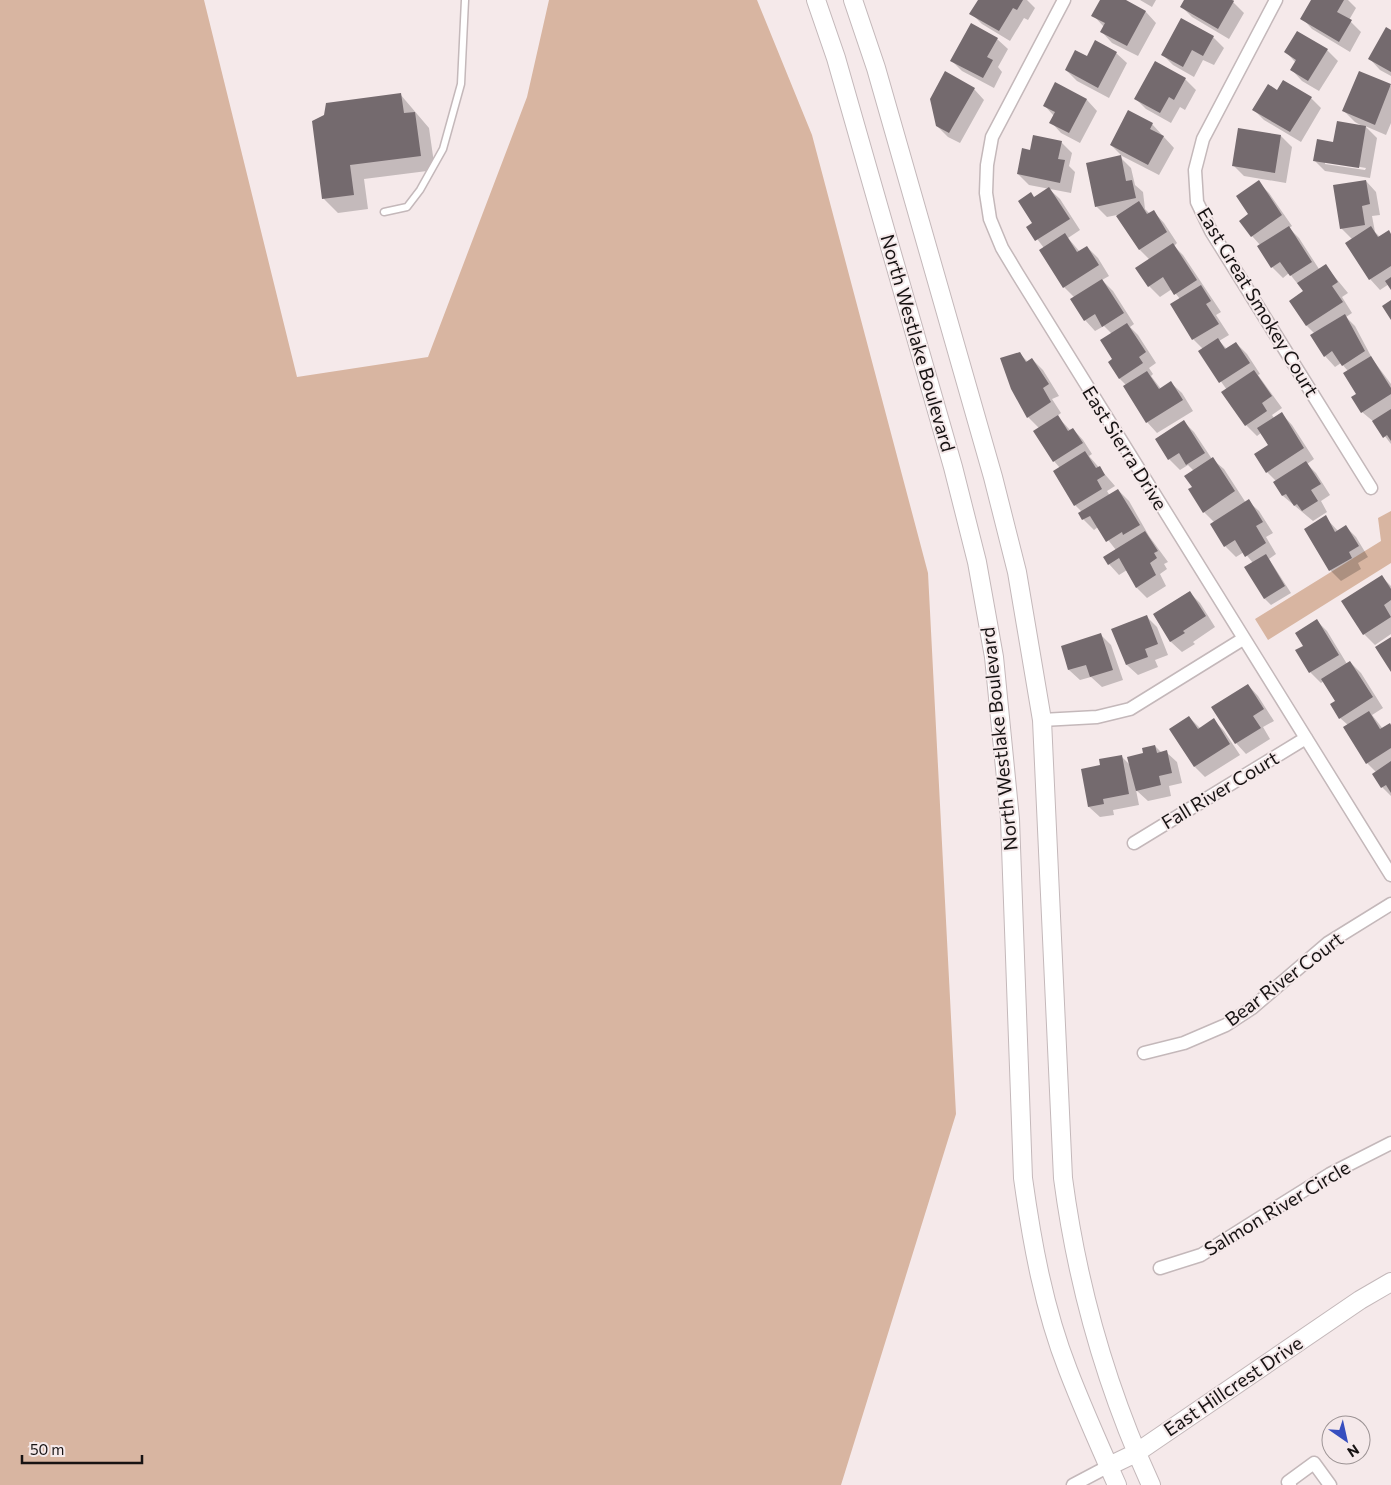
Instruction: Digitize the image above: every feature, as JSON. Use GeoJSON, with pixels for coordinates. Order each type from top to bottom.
{"type":"FeatureCollection","features":[{"type":"Feature","properties":{"kind":"main road","name":"North Westlake Boulevard"},"geometry":{"type":"LineString","coordinates":[[816,0],[836,58],[953,467],[977,562],[994,658],[1010,819],[1023,1178],[1030,1232],[1038,1268],[1067,1368],[1118,1485]]}},
{"type":"Feature","properties":{"kind":"main road","name":"North Westlake Boulevard"},"geometry":{"type":"LineString","coordinates":[[853,0],[876,68],[993,477],[1017,572],[1042,720],[1065,1195],[1079,1275],[1091,1323],[1136,1453],[1151,1485]]}},
{"type":"Feature","properties":{"kind":"main road","name":"East Hillcrest Drive"},"geometry":{"type":"LineString","coordinates":[[1109,1466],[1136,1453],[1360,1300],[1391,1282]]}},
{"type":"Feature","properties":{"kind":"street","name":"East Sierra Drive"},"geometry":{"type":"LineString","coordinates":[[1064,0],[992,137],[987,166],[986,193],[990,218],[1002,248],[1017,273],[1391,875]]}},
{"type":"Feature","properties":{"kind":"street","name":"East Great Smokey Court"},"geometry":{"type":"LineString","coordinates":[[1276,0],[1202,139],[1195,170],[1197,202],[1211,231],[1371,488]]}},
{"type":"Feature","properties":{"kind":"street"},"geometry":{"type":"LineString","coordinates":[[1042,720],[1097,717],[1130,709],[1243,639]]}},
{"type":"Feature","properties":{"kind":"street","name":"Fall River Court"},"geometry":{"type":"LineString","coordinates":[[1134,842],[1306,738]]}},
{"type":"Feature","properties":{"kind":"street","name":"Bear River Court"},"geometry":{"type":"LineString","coordinates":[[1144,1053],[1184,1043],[1226,1025],[1252,1008],[1328,943],[1391,904]]}},
{"type":"Feature","properties":{"kind":"street","name":"Salmon River Circle"},"geometry":{"type":"LineString","coordinates":[[1160,1268],[1201,1256],[1330,1174],[1391,1143]]}},
{"type":"Feature","properties":{"kind":"street"},"geometry":{"type":"LineString","coordinates":[[1290,1485],[1288,1482],[1314,1463],[1330,1485]]}},
{"type":"Feature","properties":{"kind":"street","name":"East Hillcrest Drive"},"geometry":{"type":"LineString","coordinates":[[1073,1485],[1109,1466]]}},
{"type":"Feature","properties":{"kind":"lane"},"geometry":{"type":"LineString","coordinates":[[384,212],[407,207],[420,190],[443,149],[461,84],[465,0]]}},
{"type":"Feature","properties":{"kind":"shaded area"},"geometry":{"type":"Polygon","coordinates":[[[0,0],[204,0],[297,377],[428,357],[527,97],[549,0],[757,0],[812,135],[928,573],[956,1114],[841,1485],[0,1485],[0,0]]]}},
{"type":"Feature","properties":{"kind":"shaded area"},"geometry":{"type":"Polygon","coordinates":[[[1391,511],[1391,563],[1268,640],[1255,619],[1381,541],[1378,518],[1391,511]]]}},
{"type":"Feature","properties":{"kind":"building"},"geometry":{"type":"Polygon","coordinates":[[[978,0],[1023,0],[1017,10],[1013,8],[999,31],[969,14],[978,0]]]}},
{"type":"Feature","properties":{"kind":"building"},"geometry":{"type":"Polygon","coordinates":[[[1100,0],[1126,0],[1146,11],[1127,46],[1100,32],[1105,23],[1091,16],[1100,0]]]}},
{"type":"Feature","properties":{"kind":"building"},"geometry":{"type":"Polygon","coordinates":[[[1184,0],[1234,1],[1218,29],[1180,7],[1184,0]]]}},
{"type":"Feature","properties":{"kind":"building"},"geometry":{"type":"Polygon","coordinates":[[[1311,0],[1344,0],[1337,12],[1352,20],[1339,42],[1300,19],[1311,0]]]}},
{"type":"Feature","properties":{"kind":"building"},"geometry":{"type":"Polygon","coordinates":[[[1181,18],[1214,36],[1203,56],[1192,50],[1183,67],[1161,55],[1181,18]]]}},
{"type":"Feature","properties":{"kind":"building"},"geometry":{"type":"Polygon","coordinates":[[[971,23],[998,38],[987,57],[993,60],[983,78],[950,61],[971,23]]]}},
{"type":"Feature","properties":{"kind":"building"},"geometry":{"type":"Polygon","coordinates":[[[1386,27],[1391,30],[1391,72],[1368,59],[1386,27]]]}},
{"type":"Feature","properties":{"kind":"building"},"geometry":{"type":"Polygon","coordinates":[[[1297,31],[1328,49],[1308,81],[1290,70],[1296,60],[1284,52],[1297,31]]]}},
{"type":"Feature","properties":{"kind":"building"},"geometry":{"type":"Polygon","coordinates":[[[1095,40],[1117,52],[1098,88],[1065,70],[1075,50],[1087,56],[1095,40]]]}},
{"type":"Feature","properties":{"kind":"building"},"geometry":{"type":"Polygon","coordinates":[[[1155,61],[1186,78],[1174,100],[1169,97],[1160,113],[1134,99],[1155,61]]]}},
{"type":"Feature","properties":{"kind":"building"},"geometry":{"type":"Polygon","coordinates":[[[945,71],[975,88],[949,133],[936,126],[930,99],[945,71]]]}},
{"type":"Feature","properties":{"kind":"building"},"geometry":{"type":"Polygon","coordinates":[[[1359,71],[1391,84],[1375,125],[1342,111],[1359,71]]]}},
{"type":"Feature","properties":{"kind":"building"},"geometry":{"type":"Polygon","coordinates":[[[1283,80],[1312,97],[1290,132],[1252,110],[1268,84],[1277,90],[1283,80]]]}},
{"type":"Feature","properties":{"kind":"building"},"geometry":{"type":"Polygon","coordinates":[[[1055,82],[1087,99],[1069,133],[1049,123],[1055,112],[1043,106],[1055,82]]]}},
{"type":"Feature","properties":{"kind":"building"},"geometry":{"type":"Polygon","coordinates":[[[401,93],[404,113],[415,112],[421,156],[350,165],[354,195],[322,199],[312,121],[324,115],[326,103],[401,93]]]}},
{"type":"Feature","properties":{"kind":"building"},"geometry":{"type":"Polygon","coordinates":[[[1128,110],[1153,123],[1150,129],[1164,136],[1148,165],[1110,145],[1128,110]]]}},
{"type":"Feature","properties":{"kind":"building"},"geometry":{"type":"Polygon","coordinates":[[[1337,121],[1366,126],[1359,168],[1313,161],[1317,139],[1333,142],[1337,121]]]}},
{"type":"Feature","properties":{"kind":"building"},"geometry":{"type":"Polygon","coordinates":[[[1238,128],[1281,135],[1275,173],[1232,166],[1238,128]]]}},
{"type":"Feature","properties":{"kind":"building"},"geometry":{"type":"Polygon","coordinates":[[[1033,135],[1062,141],[1058,159],[1065,160],[1060,183],[1017,174],[1022,148],[1030,150],[1033,135]]]}},
{"type":"Feature","properties":{"kind":"building"},"geometry":{"type":"Polygon","coordinates":[[[1121,155],[1126,181],[1132,180],[1136,198],[1095,207],[1086,163],[1121,155]]]}},
{"type":"Feature","properties":{"kind":"building"},"geometry":{"type":"Polygon","coordinates":[[[1259,180],[1282,215],[1251,237],[1239,221],[1248,214],[1236,196],[1259,180]]]}},
{"type":"Feature","properties":{"kind":"building"},"geometry":{"type":"Polygon","coordinates":[[[1366,180],[1370,204],[1362,206],[1365,225],[1340,229],[1333,185],[1366,180]]]}},
{"type":"Feature","properties":{"kind":"building"},"geometry":{"type":"Polygon","coordinates":[[[1049,187],[1070,219],[1035,241],[1026,227],[1032,223],[1018,201],[1031,192],[1034,197],[1049,187]]]}},
{"type":"Feature","properties":{"kind":"building"},"geometry":{"type":"Polygon","coordinates":[[[1139,201],[1147,214],[1154,210],[1167,232],[1139,250],[1116,216],[1139,201]]]}},
{"type":"Feature","properties":{"kind":"building"},"geometry":{"type":"Polygon","coordinates":[[[1289,226],[1312,262],[1290,276],[1280,262],[1271,268],[1257,246],[1289,226]]]}},
{"type":"Feature","properties":{"kind":"building"},"geometry":{"type":"Polygon","coordinates":[[[1371,226],[1378,237],[1389,230],[1391,234],[1391,266],[1369,280],[1345,243],[1371,226]]]}},
{"type":"Feature","properties":{"kind":"building"},"geometry":{"type":"Polygon","coordinates":[[[1065,233],[1077,252],[1087,246],[1099,265],[1063,288],[1039,250],[1065,233]]]}},
{"type":"Feature","properties":{"kind":"building"},"geometry":{"type":"Polygon","coordinates":[[[1173,243],[1197,280],[1174,295],[1163,277],[1148,287],[1135,268],[1173,243]]]}},
{"type":"Feature","properties":{"kind":"building"},"geometry":{"type":"Polygon","coordinates":[[[1326,264],[1338,282],[1332,286],[1343,302],[1306,326],[1289,301],[1303,291],[1297,283],[1326,264]]]}},
{"type":"Feature","properties":{"kind":"building"},"geometry":{"type":"Polygon","coordinates":[[[1391,277],[1391,290],[1385,281],[1391,277]]]}},
{"type":"Feature","properties":{"kind":"building"},"geometry":{"type":"Polygon","coordinates":[[[1102,279],[1124,313],[1102,327],[1095,314],[1084,321],[1070,299],[1102,279]]]}},
{"type":"Feature","properties":{"kind":"building"},"geometry":{"type":"Polygon","coordinates":[[[1201,285],[1211,301],[1206,304],[1219,324],[1192,340],[1170,304],[1201,285]]]}},
{"type":"Feature","properties":{"kind":"building"},"geometry":{"type":"Polygon","coordinates":[[[1391,300],[1391,320],[1382,306],[1391,300]]]}},
{"type":"Feature","properties":{"kind":"building"},"geometry":{"type":"Polygon","coordinates":[[[1345,314],[1365,351],[1342,366],[1332,351],[1324,357],[1310,335],[1345,314]]]}},
{"type":"Feature","properties":{"kind":"building"},"geometry":{"type":"Polygon","coordinates":[[[1127,323],[1146,352],[1139,357],[1143,363],[1119,379],[1108,362],[1112,359],[1100,340],[1127,323]]]}},
{"type":"Feature","properties":{"kind":"building"},"geometry":{"type":"Polygon","coordinates":[[[1218,338],[1225,349],[1236,342],[1250,363],[1219,383],[1198,351],[1218,338]]]}},
{"type":"Feature","properties":{"kind":"building"},"geometry":{"type":"Polygon","coordinates":[[[1020,352],[1026,362],[1032,358],[1049,384],[1043,388],[1051,402],[1027,418],[1011,389],[1000,358],[1020,352]]]}},
{"type":"Feature","properties":{"kind":"building"},"geometry":{"type":"Polygon","coordinates":[[[1371,356],[1391,388],[1391,394],[1361,413],[1351,397],[1356,394],[1343,373],[1371,356]]]}},
{"type":"Feature","properties":{"kind":"building"},"geometry":{"type":"Polygon","coordinates":[[[1254,370],[1272,396],[1262,403],[1267,411],[1245,426],[1221,392],[1254,370]]]}},
{"type":"Feature","properties":{"kind":"building"},"geometry":{"type":"Polygon","coordinates":[[[1147,371],[1159,389],[1171,381],[1183,400],[1146,423],[1123,386],[1147,371]]]}},
{"type":"Feature","properties":{"kind":"building"},"geometry":{"type":"Polygon","coordinates":[[[1391,409],[1391,441],[1387,435],[1383,438],[1372,421],[1391,409]]]}},
{"type":"Feature","properties":{"kind":"building"},"geometry":{"type":"Polygon","coordinates":[[[1282,412],[1304,448],[1266,473],[1254,454],[1268,445],[1257,428],[1282,412]]]}},
{"type":"Feature","properties":{"kind":"building"},"geometry":{"type":"Polygon","coordinates":[[[1058,415],[1068,431],[1073,428],[1083,443],[1053,462],[1033,431],[1058,415]]]}},
{"type":"Feature","properties":{"kind":"building"},"geometry":{"type":"Polygon","coordinates":[[[1184,420],[1205,453],[1186,465],[1179,453],[1168,460],[1155,439],[1184,420]]]}},
{"type":"Feature","properties":{"kind":"building"},"geometry":{"type":"Polygon","coordinates":[[[1085,451],[1096,468],[1100,466],[1105,475],[1097,480],[1102,489],[1074,506],[1053,471],[1085,451]]]}},
{"type":"Feature","properties":{"kind":"building"},"geometry":{"type":"Polygon","coordinates":[[[1213,457],[1235,491],[1203,513],[1188,489],[1192,487],[1184,476],[1213,457]]]}},
{"type":"Feature","properties":{"kind":"building"},"geometry":{"type":"Polygon","coordinates":[[[1306,461],[1321,484],[1311,490],[1318,501],[1302,511],[1297,504],[1294,506],[1286,494],[1282,496],[1273,482],[1306,461]]]}},
{"type":"Feature","properties":{"kind":"building"},"geometry":{"type":"Polygon","coordinates":[[[1118,489],[1140,525],[1123,535],[1122,532],[1106,542],[1090,516],[1082,520],[1078,513],[1118,489]]]}},
{"type":"Feature","properties":{"kind":"building"},"geometry":{"type":"Polygon","coordinates":[[[1249,499],[1263,522],[1256,526],[1266,543],[1245,557],[1235,540],[1224,547],[1210,524],[1249,499]]]}},
{"type":"Feature","properties":{"kind":"building"},"geometry":{"type":"Polygon","coordinates":[[[1326,515],[1335,532],[1346,525],[1359,546],[1349,552],[1352,558],[1329,571],[1304,529],[1326,515]]]}},
{"type":"Feature","properties":{"kind":"building"},"geometry":{"type":"Polygon","coordinates":[[[1145,531],[1158,551],[1154,553],[1157,558],[1150,563],[1156,575],[1136,588],[1119,558],[1108,565],[1103,557],[1145,531]]]}},
{"type":"Feature","properties":{"kind":"building"},"geometry":{"type":"Polygon","coordinates":[[[1266,554],[1285,586],[1264,599],[1244,567],[1266,554]]]}},
{"type":"Feature","properties":{"kind":"building"},"geometry":{"type":"Polygon","coordinates":[[[1382,575],[1391,589],[1391,600],[1384,605],[1391,617],[1363,635],[1341,601],[1382,575]]]}},
{"type":"Feature","properties":{"kind":"building"},"geometry":{"type":"Polygon","coordinates":[[[1190,591],[1206,616],[1170,642],[1153,614],[1190,591]]]}},
{"type":"Feature","properties":{"kind":"building"},"geometry":{"type":"Polygon","coordinates":[[[1147,615],[1158,644],[1145,649],[1148,657],[1126,665],[1111,629],[1147,615]]]}},
{"type":"Feature","properties":{"kind":"building"},"geometry":{"type":"Polygon","coordinates":[[[1317,619],[1339,655],[1309,673],[1295,650],[1303,646],[1295,633],[1317,619]]]}},
{"type":"Feature","properties":{"kind":"building"},"geometry":{"type":"Polygon","coordinates":[[[1101,633],[1113,670],[1090,677],[1086,665],[1068,670],[1061,646],[1101,633]]]}},
{"type":"Feature","properties":{"kind":"building"},"geometry":{"type":"Polygon","coordinates":[[[1391,637],[1391,672],[1375,647],[1391,637]]]}},
{"type":"Feature","properties":{"kind":"building"},"geometry":{"type":"Polygon","coordinates":[[[1350,661],[1373,697],[1339,719],[1330,704],[1335,701],[1321,679],[1350,661]]]}},
{"type":"Feature","properties":{"kind":"building"},"geometry":{"type":"Polygon","coordinates":[[[1248,684],[1264,709],[1253,716],[1261,728],[1235,744],[1211,707],[1248,684]]]}},
{"type":"Feature","properties":{"kind":"building"},"geometry":{"type":"Polygon","coordinates":[[[1369,711],[1380,729],[1390,723],[1391,748],[1366,764],[1343,727],[1369,711]]]}},
{"type":"Feature","properties":{"kind":"building"},"geometry":{"type":"Polygon","coordinates":[[[1189,716],[1198,729],[1214,718],[1230,744],[1194,767],[1169,729],[1189,716]]]}},
{"type":"Feature","properties":{"kind":"building"},"geometry":{"type":"Polygon","coordinates":[[[1155,745],[1157,753],[1167,750],[1172,773],[1159,776],[1161,785],[1136,791],[1127,757],[1143,753],[1142,748],[1155,745]]]}},
{"type":"Feature","properties":{"kind":"building"},"geometry":{"type":"Polygon","coordinates":[[[1122,755],[1129,794],[1103,799],[1104,804],[1088,807],[1081,769],[1100,765],[1099,759],[1122,755]]]}},
{"type":"Feature","properties":{"kind":"building"},"geometry":{"type":"Polygon","coordinates":[[[1391,761],[1391,793],[1386,785],[1381,788],[1372,774],[1391,761]]]}}]}
